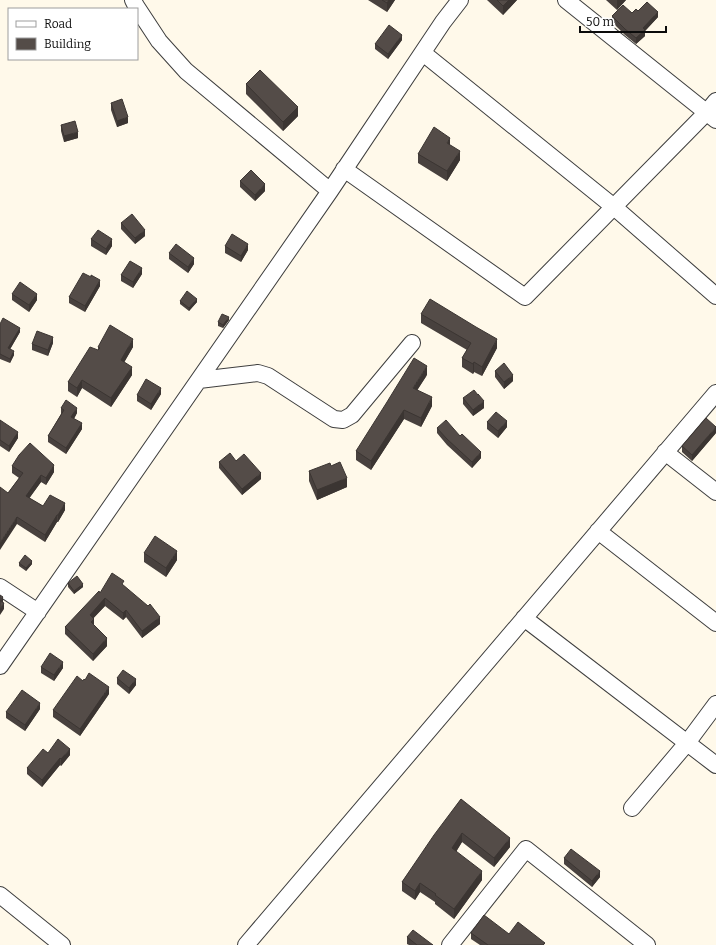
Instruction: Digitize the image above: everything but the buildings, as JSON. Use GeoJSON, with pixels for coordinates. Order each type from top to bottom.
{"type":"FeatureCollection","features":[{"type":"Feature","properties":{"kind":"street"},"geometry":{"type":"LineString","coordinates":[[0,666],[330,191],[443,22],[460,0]]}},
{"type":"Feature","properties":{"kind":"street"},"geometry":{"type":"LineString","coordinates":[[344,169],[525,297],[614,207],[713,111],[566,0]]}},
{"type":"Feature","properties":{"kind":"street"},"geometry":{"type":"LineString","coordinates":[[138,2],[159,41],[186,71],[330,191]]}},
{"type":"Feature","properties":{"kind":"street"},"geometry":{"type":"LineString","coordinates":[[423,53],[614,207],[716,296]]}},
{"type":"Feature","properties":{"kind":"street"},"geometry":{"type":"LineString","coordinates":[[199,380],[258,373],[268,376],[334,419],[343,420],[352,415],[412,343]]}},
{"type":"Feature","properties":{"kind":"street"},"geometry":{"type":"LineString","coordinates":[[246,945],[665,452],[713,403]]}},
{"type":"Feature","properties":{"kind":"street"},"geometry":{"type":"LineString","coordinates":[[665,452],[716,492]]}},
{"type":"Feature","properties":{"kind":"street"},"geometry":{"type":"LineString","coordinates":[[598,531],[716,623]]}},
{"type":"Feature","properties":{"kind":"street"},"geometry":{"type":"LineString","coordinates":[[0,587],[38,612]]}},
{"type":"Feature","properties":{"kind":"street"},"geometry":{"type":"LineString","coordinates":[[524,618],[716,765]]}},
{"type":"Feature","properties":{"kind":"street"},"geometry":{"type":"LineString","coordinates":[[632,808],[687,743],[716,704]]}},
{"type":"Feature","properties":{"kind":"street"},"geometry":{"type":"LineString","coordinates":[[454,943],[526,849],[647,945]]}},
{"type":"Feature","properties":{"kind":"street"},"geometry":{"type":"LineString","coordinates":[[0,895],[62,945]]}}]}
